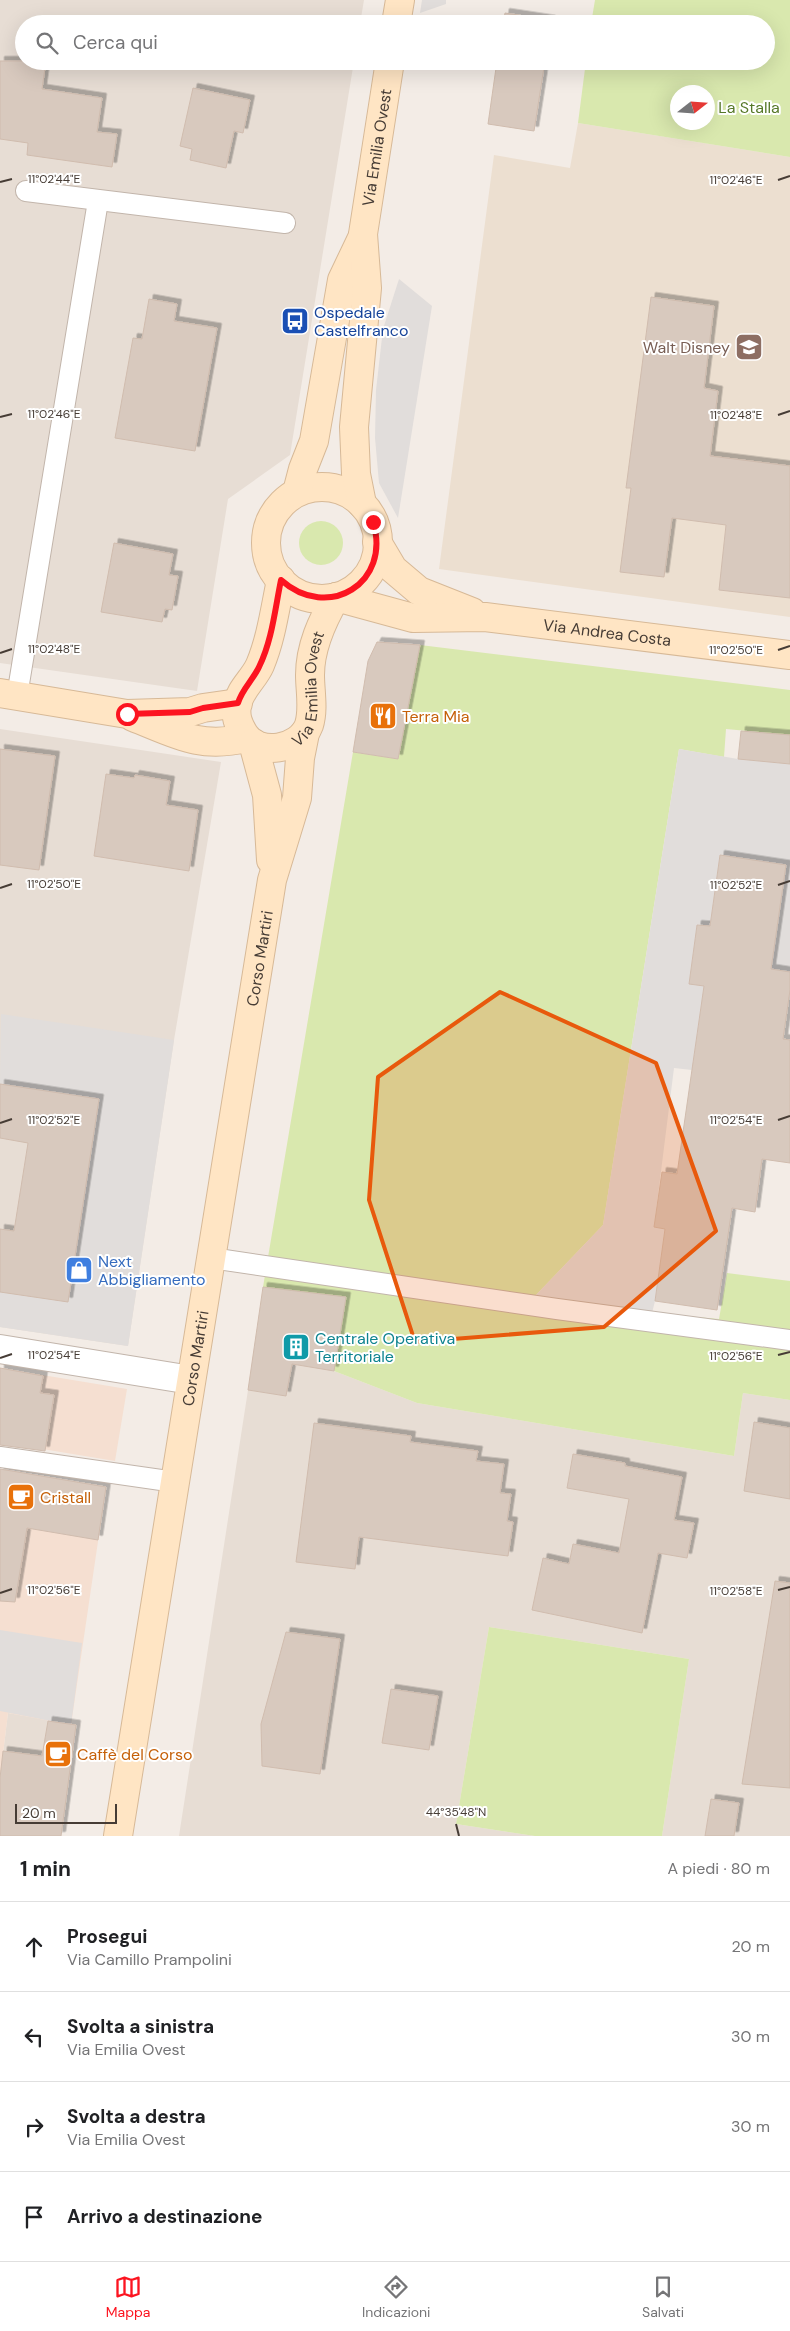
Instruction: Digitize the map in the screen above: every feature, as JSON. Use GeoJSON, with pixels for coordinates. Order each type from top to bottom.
{"type":"FeatureCollection","features":[{"type":"Feature","properties":{"kind":"main road"},"geometry":{"type":"LineString","coordinates":[[398,15],[400,0]]}},
{"type":"Feature","properties":{"kind":"main road","name":"Via Emilia Ovest"},"geometry":{"type":"LineString","coordinates":[[362,504],[348,493],[332,487],[314,487],[297,492],[285,500],[275,511],[269,524],[266,539],[267,554],[272,568],[281,580],[300,594],[312,598],[336,597],[350,591],[361,583],[370,571],[375,557],[377,542],[373,522],[362,504],[356,474],[354,427],[367,288],[363,234],[389,70]]}},
{"type":"Feature","properties":{"kind":"main road","name":"Via Emilia Ovest"},"geometry":{"type":"LineString","coordinates":[[297,492],[303,469],[314,441],[342,280],[363,234]]}},
{"type":"Feature","properties":{"kind":"main road","name":"Via Andrea Costa"},"geometry":{"type":"LineString","coordinates":[[377,542],[393,569],[419,591],[485,617]]}},
{"type":"Feature","properties":{"kind":"main road"},"geometry":{"type":"LineString","coordinates":[[250,741],[240,727],[236,716],[238,703],[241,693],[262,660],[269,638],[281,580]]}},
{"type":"Feature","properties":{"kind":"main road","name":"Via Emilia Ovest"},"geometry":{"type":"LineString","coordinates":[[127,714],[174,734],[205,743],[250,741],[262,747],[285,746],[301,738],[305,734],[312,715],[311,655],[323,619],[336,597]]}},
{"type":"Feature","properties":{"kind":"main road","name":"Via Andrea Costa"},"geometry":{"type":"LineString","coordinates":[[336,597],[413,618],[485,617],[790,655]]}},
{"type":"Feature","properties":{"kind":"main road"},"geometry":{"type":"LineString","coordinates":[[8,695],[127,714],[190,712],[203,708],[238,703]]}},
{"type":"Feature","properties":{"kind":"main road","name":"Corso Martiri"},"geometry":{"type":"LineString","coordinates":[[118,1836],[272,880],[297,798],[300,758],[305,734]]}},
{"type":"Feature","properties":{"kind":"main road","name":"Corso Martiri"},"geometry":{"type":"LineString","coordinates":[[250,741],[268,795],[272,880]]}},
{"type":"Feature","properties":{"kind":"street"},"geometry":{"type":"LineString","coordinates":[[0,1349],[191,1380]]}},
{"type":"Feature","properties":{"kind":"lane"},"geometry":{"type":"LineString","coordinates":[[26,191],[98,202],[285,224]]}},
{"type":"Feature","properties":{"kind":"lane"},"geometry":{"type":"LineString","coordinates":[[8,695],[98,202]]}},
{"type":"Feature","properties":{"kind":"lane"},"geometry":{"type":"LineString","coordinates":[[211,1258],[557,1309],[790,1340]]}},
{"type":"Feature","properties":{"kind":"lane"},"geometry":{"type":"LineString","coordinates":[[0,1457],[175,1482]]}},
{"type":"Feature","properties":{"kind":"highlighted area"},"geometry":{"type":"Polygon","coordinates":[[[500,992],[656,1063],[716,1231],[604,1327],[415,1342],[369,1200],[378,1077],[500,992]]]}},
{"type":"Feature","properties":{"kind":"shaded area"},"geometry":{"type":"Polygon","coordinates":[[[0,0],[364,0],[362,15],[15,15],[15,70],[353,70],[290,455],[228,499],[197,691],[0,663],[0,0]]]}},
{"type":"Feature","properties":{"kind":"shaded area"},"geometry":{"type":"Polygon","coordinates":[[[422,0],[446,0],[446,4],[420,13],[422,0]]]}},
{"type":"Feature","properties":{"kind":"shaded area"},"geometry":{"type":"Polygon","coordinates":[[[578,123],[790,157],[790,617],[439,569],[494,155],[570,168],[578,123]]]}},
{"type":"Feature","properties":{"kind":"shaded area"},"geometry":{"type":"Polygon","coordinates":[[[399,279],[432,306],[398,518],[379,483],[375,438],[376,390],[383,329],[399,279]]]}},
{"type":"Feature","properties":{"kind":"shaded area"},"geometry":{"type":"Polygon","coordinates":[[[0,729],[221,762],[174,1040],[128,1346],[0,1327],[0,729]]]}},
{"type":"Feature","properties":{"kind":"shaded area"},"geometry":{"type":"Polygon","coordinates":[[[679,749],[738,759],[790,764],[790,972],[771,969],[786,865],[720,855],[710,926],[697,925],[689,983],[704,986],[692,1070],[674,1068],[654,1227],[665,1229],[652,1313],[535,1296],[603,1225],[679,749]]]}},
{"type":"Feature","properties":{"kind":"shaded area"},"geometry":{"type":"Polygon","coordinates":[[[1,1014],[174,1040],[128,1346],[0,1327],[0,1292],[68,1302],[99,1100],[0,1084],[1,1014]]]}},
{"type":"Feature","properties":{"kind":"shaded area"},"geometry":{"type":"Polygon","coordinates":[[[292,1364],[334,1371],[417,1403],[734,1456],[743,1393],[790,1400],[790,1836],[662,1836],[689,1659],[489,1627],[456,1824],[535,1836],[179,1836],[248,1390],[280,1395],[283,1380],[289,1381],[292,1364]]]}},
{"type":"Feature","properties":{"kind":"shaded area"},"geometry":{"type":"Polygon","coordinates":[[[0,1368],[127,1389],[115,1461],[0,1442],[0,1368]]]}},
{"type":"Feature","properties":{"kind":"shaded area"},"geometry":{"type":"Polygon","coordinates":[[[0,1470],[106,1487],[71,1725],[8,1713],[0,1778],[0,1470]]]}},
{"type":"Feature","properties":{"kind":"shaded area"},"geometry":{"type":"Polygon","coordinates":[[[0,1630],[82,1643],[71,1725],[0,1711],[0,1630]]]}},
{"type":"Feature","properties":{"kind":"shaded area"},"geometry":{"type":"Polygon","coordinates":[[[8,1713],[76,1725],[61,1836],[0,1811],[0,1778],[8,1713]]]}},
{"type":"Feature","properties":{"kind":"green space","name":"La Stalla"},"geometry":{"type":"Polygon","coordinates":[[[595,0],[790,0],[790,157],[578,123],[585,70],[775,70],[775,15],[592,15],[595,0]]]}},
{"type":"Feature","properties":{"kind":"green space"},"geometry":{"type":"Polygon","coordinates":[[[317,521],[325,521],[337,527],[343,543],[337,559],[325,565],[317,565],[305,559],[299,547],[299,539],[305,527],[317,521]]]}},
{"type":"Feature","properties":{"kind":"green space"},"geometry":{"type":"Polygon","coordinates":[[[420,645],[790,690],[790,735],[726,729],[724,757],[679,749],[603,1225],[535,1296],[652,1313],[719,1319],[727,1273],[790,1281],[790,1400],[743,1393],[734,1456],[417,1403],[334,1371],[263,1287],[353,752],[398,759],[420,645]]]}},
{"type":"Feature","properties":{"kind":"green space"},"geometry":{"type":"Polygon","coordinates":[[[489,1627],[689,1659],[662,1836],[535,1836],[456,1824],[489,1627]]]}},
{"type":"Feature","properties":{"kind":"building"},"geometry":{"type":"Polygon","coordinates":[[[0,61],[15,61],[15,70],[45,70],[42,89],[102,98],[97,132],[117,134],[112,167],[27,155],[28,143],[0,139],[0,61]]]}},
{"type":"Feature","properties":{"kind":"building"},"geometry":{"type":"Polygon","coordinates":[[[496,70],[544,70],[534,131],[488,124],[496,70]]]}},
{"type":"Feature","properties":{"kind":"building"},"geometry":{"type":"Polygon","coordinates":[[[193,88],[250,100],[243,133],[234,131],[226,168],[190,160],[192,149],[180,146],[193,88]]]}},
{"type":"Feature","properties":{"kind":"building"},"geometry":{"type":"Polygon","coordinates":[[[651,297],[714,306],[704,388],[718,391],[710,456],[790,466],[790,598],[719,590],[726,525],[672,518],[664,577],[620,572],[631,488],[626,488],[651,297]]]}},
{"type":"Feature","properties":{"kind":"building"},"geometry":{"type":"Polygon","coordinates":[[[149,299],[177,304],[174,321],[217,328],[195,451],[115,438],[133,338],[142,339],[149,299]]]}},
{"type":"Feature","properties":{"kind":"building"},"geometry":{"type":"Polygon","coordinates":[[[114,543],[173,554],[169,575],[178,576],[172,610],[165,609],[162,622],[101,612],[114,543]]]}},
{"type":"Feature","properties":{"kind":"building","name":"Terra Mia"},"geometry":{"type":"Polygon","coordinates":[[[377,642],[420,645],[398,759],[353,752],[368,661],[377,642]]]}},
{"type":"Feature","properties":{"kind":"building"},"geometry":{"type":"Polygon","coordinates":[[[741,731],[790,735],[790,764],[738,759],[741,731]]]}},
{"type":"Feature","properties":{"kind":"building"},"geometry":{"type":"Polygon","coordinates":[[[0,749],[55,756],[39,870],[0,865],[0,749]]]}},
{"type":"Feature","properties":{"kind":"building"},"geometry":{"type":"Polygon","coordinates":[[[106,774],[134,778],[135,775],[170,781],[166,805],[198,810],[189,871],[94,856],[106,774]]]}},
{"type":"Feature","properties":{"kind":"building"},"geometry":{"type":"Polygon","coordinates":[[[720,855],[786,865],[771,969],[790,972],[790,990],[783,1039],[790,1040],[790,1163],[762,1159],[755,1212],[732,1208],[717,1310],[655,1301],[665,1229],[654,1227],[662,1172],[677,1174],[704,986],[689,984],[697,925],[710,926],[720,855]]]}},
{"type":"Feature","properties":{"kind":"building"},"geometry":{"type":"Polygon","coordinates":[[[0,1084],[99,1099],[68,1302],[0,1292],[0,1229],[14,1231],[28,1143],[0,1138],[0,1084]]]}},
{"type":"Feature","properties":{"kind":"building","name":"Centrale Operativa Territoriale"},"geometry":{"type":"Polygon","coordinates":[[[263,1287],[346,1297],[334,1371],[292,1364],[286,1396],[248,1390],[263,1287]]]}},
{"type":"Feature","properties":{"kind":"building"},"geometry":{"type":"Polygon","coordinates":[[[0,1368],[43,1376],[40,1393],[54,1395],[45,1451],[0,1445],[0,1368]]]}},
{"type":"Feature","properties":{"kind":"building"},"geometry":{"type":"Polygon","coordinates":[[[754,1422],[790,1428],[790,1499],[744,1491],[754,1422]]]}},
{"type":"Feature","properties":{"kind":"building"},"geometry":{"type":"Polygon","coordinates":[[[314,1423],[411,1436],[410,1442],[478,1451],[476,1461],[504,1464],[500,1493],[511,1494],[507,1521],[513,1522],[508,1556],[359,1537],[355,1569],[296,1562],[314,1423]]]}},
{"type":"Feature","properties":{"kind":"building"},"geometry":{"type":"Polygon","coordinates":[[[573,1454],[625,1463],[625,1466],[682,1477],[674,1520],[694,1523],[687,1558],[658,1553],[642,1633],[532,1610],[543,1558],[569,1564],[573,1544],[619,1553],[629,1499],[567,1488],[573,1454]]]}},
{"type":"Feature","properties":{"kind":"building"},"geometry":{"type":"Polygon","coordinates":[[[0,1469],[106,1487],[98,1540],[27,1528],[15,1602],[0,1601],[0,1469]]]}},
{"type":"Feature","properties":{"kind":"building"},"geometry":{"type":"Polygon","coordinates":[[[775,1581],[790,1583],[790,1788],[742,1784],[775,1581]]]}},
{"type":"Feature","properties":{"kind":"building"},"geometry":{"type":"Polygon","coordinates":[[[286,1632],[340,1639],[320,1774],[262,1766],[261,1724],[286,1632]]]}},
{"type":"Feature","properties":{"kind":"building"},"geometry":{"type":"Polygon","coordinates":[[[391,1689],[438,1696],[429,1750],[382,1743],[391,1689]]]}},
{"type":"Feature","properties":{"kind":"building"},"geometry":{"type":"Polygon","coordinates":[[[48,1721],[76,1725],[61,1836],[0,1836],[0,1778],[3,1751],[42,1756],[48,1721]]]}},
{"type":"Feature","properties":{"kind":"building"},"geometry":{"type":"Polygon","coordinates":[[[711,1799],[739,1803],[734,1836],[705,1836],[711,1799]]]}},
{"type":"Feature","properties":{"kind":"place","name":"Ospedale Castelfranco"},"geometry":{"type":"Point","coordinates":[295,321]}},
{"type":"Feature","properties":{"kind":"place","name":"Walt Disney"},"geometry":{"type":"Point","coordinates":[749,347]}},
{"type":"Feature","properties":{"kind":"place","name":"Terra Mia"},"geometry":{"type":"Point","coordinates":[383,716]}},
{"type":"Feature","properties":{"kind":"place","name":"Next Abbigliamento"},"geometry":{"type":"Point","coordinates":[79,1270]}},
{"type":"Feature","properties":{"kind":"place","name":"Centrale Operativa Territoriale"},"geometry":{"type":"Point","coordinates":[296,1347]}},
{"type":"Feature","properties":{"kind":"place","name":"Cristall"},"geometry":{"type":"Point","coordinates":[21,1497]}},
{"type":"Feature","properties":{"kind":"place","name":"Caffè del Corso"},"geometry":{"type":"Point","coordinates":[58,1754]}},
{"type":"Feature","properties":{"kind":"route"},"geometry":{"type":"LineString","coordinates":[[127,714],[190,712],[203,708],[238,703],[241,693],[259,667],[269,638],[281,580],[300,594],[312,598],[336,597],[350,591],[361,583],[370,571],[375,557],[377,542],[373,522]]}}]}
